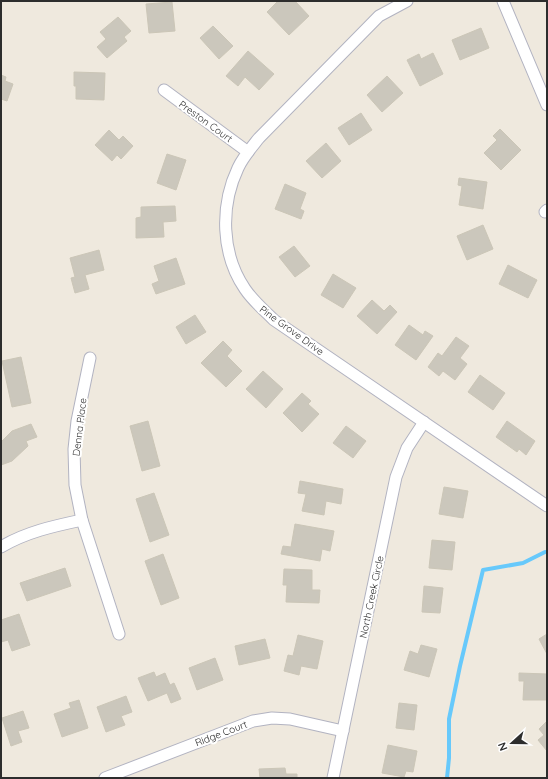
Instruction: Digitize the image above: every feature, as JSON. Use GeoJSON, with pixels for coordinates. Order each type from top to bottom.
{"type":"FeatureCollection","features":[{"type":"Feature","properties":{"kind":"street","name":"Pine Grove Drive"},"geometry":{"type":"LineString","coordinates":[[407,1],[379,16],[259,138],[248,152],[238,167],[227,201],[225,220],[226,237],[230,255],[235,271],[244,288],[257,304],[274,320],[547,506]]}},
{"type":"Feature","properties":{"kind":"street"},"geometry":{"type":"LineString","coordinates":[[502,1],[547,105]]}},
{"type":"Feature","properties":{"kind":"street","name":"Preston Court"},"geometry":{"type":"LineString","coordinates":[[164,90],[248,152]]}},
{"type":"Feature","properties":{"kind":"street","name":"Denna Place"},"geometry":{"type":"LineString","coordinates":[[90,358],[77,421],[74,449],[75,485],[82,520],[119,634]]}},
{"type":"Feature","properties":{"kind":"street","name":"North Creek Circle"},"geometry":{"type":"LineString","coordinates":[[333,778],[396,477],[407,448],[424,422]]}},
{"type":"Feature","properties":{"kind":"street"},"geometry":{"type":"LineString","coordinates":[[1,547],[12,540],[38,530],[82,520]]}},
{"type":"Feature","properties":{"kind":"street","name":"Ridge Court"},"geometry":{"type":"LineString","coordinates":[[105,778],[253,721],[272,718],[290,719],[343,731]]}},
{"type":"Feature","properties":{"kind":"building"},"geometry":{"type":"Polygon","coordinates":[[[278,1],[295,1],[309,16],[289,35],[267,12],[278,1]]]}},
{"type":"Feature","properties":{"kind":"building"},"geometry":{"type":"Polygon","coordinates":[[[172,2],[175,31],[149,33],[146,4],[172,2]]]}},
{"type":"Feature","properties":{"kind":"building"},"geometry":{"type":"Polygon","coordinates":[[[118,17],[131,31],[124,37],[127,41],[107,58],[97,47],[106,39],[100,32],[118,17]]]}},
{"type":"Feature","properties":{"kind":"building"},"geometry":{"type":"Polygon","coordinates":[[[213,26],[233,46],[219,59],[200,38],[213,26]]]}},
{"type":"Feature","properties":{"kind":"building"},"geometry":{"type":"Polygon","coordinates":[[[481,28],[489,48],[460,60],[452,40],[481,28]]]}},
{"type":"Feature","properties":{"kind":"building"},"geometry":{"type":"Polygon","coordinates":[[[248,51],[274,74],[259,90],[245,77],[238,86],[226,76],[248,51]]]}},
{"type":"Feature","properties":{"kind":"building"},"geometry":{"type":"Polygon","coordinates":[[[433,53],[443,74],[420,86],[407,60],[419,54],[421,59],[433,53]]]}},
{"type":"Feature","properties":{"kind":"building"},"geometry":{"type":"Polygon","coordinates":[[[74,72],[105,73],[104,100],[76,99],[74,72]]]}},
{"type":"Feature","properties":{"kind":"building"},"geometry":{"type":"Polygon","coordinates":[[[1,75],[6,77],[5,81],[13,84],[7,101],[1,99],[1,75]]]}},
{"type":"Feature","properties":{"kind":"building"},"geometry":{"type":"Polygon","coordinates":[[[387,76],[403,93],[382,112],[367,95],[387,76]]]}},
{"type":"Feature","properties":{"kind":"building"},"geometry":{"type":"Polygon","coordinates":[[[361,113],[372,130],[349,145],[338,128],[361,113]]]}},
{"type":"Feature","properties":{"kind":"building"},"geometry":{"type":"Polygon","coordinates":[[[500,129],[521,150],[501,170],[484,153],[497,140],[493,136],[500,129]]]}},
{"type":"Feature","properties":{"kind":"building"},"geometry":{"type":"Polygon","coordinates":[[[109,130],[119,140],[123,136],[133,146],[121,159],[117,155],[112,161],[95,145],[109,130]]]}},
{"type":"Feature","properties":{"kind":"building"},"geometry":{"type":"Polygon","coordinates":[[[326,143],[341,161],[322,178],[306,161],[326,143]]]}},
{"type":"Feature","properties":{"kind":"building"},"geometry":{"type":"Polygon","coordinates":[[[167,154],[186,160],[176,190],[157,183],[167,154]]]}},
{"type":"Feature","properties":{"kind":"building"},"geometry":{"type":"Polygon","coordinates":[[[459,178],[487,182],[483,209],[459,205],[462,186],[458,185],[459,178]]]}},
{"type":"Feature","properties":{"kind":"building"},"geometry":{"type":"Polygon","coordinates":[[[285,184],[306,193],[300,209],[304,211],[301,219],[275,209],[285,184]]]}},
{"type":"Feature","properties":{"kind":"building"},"geometry":{"type":"Polygon","coordinates":[[[175,206],[176,221],[163,222],[164,237],[136,238],[136,218],[141,217],[141,207],[175,206]]]}},
{"type":"Feature","properties":{"kind":"building"},"geometry":{"type":"Polygon","coordinates":[[[483,225],[493,249],[467,260],[457,236],[483,225]]]}},
{"type":"Feature","properties":{"kind":"building"},"geometry":{"type":"Polygon","coordinates":[[[294,246],[310,266],[295,277],[279,257],[294,246]]]}},
{"type":"Feature","properties":{"kind":"building"},"geometry":{"type":"Polygon","coordinates":[[[99,250],[104,270],[85,275],[89,289],[75,293],[71,278],[75,277],[70,258],[99,250]]]}},
{"type":"Feature","properties":{"kind":"building"},"geometry":{"type":"Polygon","coordinates":[[[176,258],[185,284],[156,294],[152,284],[159,281],[154,266],[176,258]]]}},
{"type":"Feature","properties":{"kind":"building"},"geometry":{"type":"Polygon","coordinates":[[[508,265],[537,280],[528,298],[499,284],[508,265]]]}},
{"type":"Feature","properties":{"kind":"building"},"geometry":{"type":"Polygon","coordinates":[[[333,274],[356,288],[343,308],[321,295],[333,274]]]}},
{"type":"Feature","properties":{"kind":"building"},"geometry":{"type":"Polygon","coordinates":[[[372,300],[384,311],[390,305],[397,312],[377,334],[357,316],[372,300]]]}},
{"type":"Feature","properties":{"kind":"building"},"geometry":{"type":"Polygon","coordinates":[[[195,315],[206,332],[186,344],[176,327],[195,315]]]}},
{"type":"Feature","properties":{"kind":"building"},"geometry":{"type":"Polygon","coordinates":[[[409,325],[423,335],[425,331],[433,336],[416,360],[395,345],[409,325]]]}},
{"type":"Feature","properties":{"kind":"building"},"geometry":{"type":"Polygon","coordinates":[[[456,337],[469,346],[460,358],[467,364],[455,380],[443,371],[439,376],[428,367],[438,353],[442,356],[456,337]]]}},
{"type":"Feature","properties":{"kind":"building"},"geometry":{"type":"Polygon","coordinates":[[[223,341],[232,350],[227,356],[242,371],[226,387],[201,363],[223,341]]]}},
{"type":"Feature","properties":{"kind":"building"},"geometry":{"type":"Polygon","coordinates":[[[21,357],[31,403],[12,407],[2,361],[21,357]]]}},
{"type":"Feature","properties":{"kind":"building"},"geometry":{"type":"Polygon","coordinates":[[[263,371],[283,389],[266,408],[246,389],[263,371]]]}},
{"type":"Feature","properties":{"kind":"building"},"geometry":{"type":"Polygon","coordinates":[[[480,375],[505,393],[493,410],[468,392],[480,375]]]}},
{"type":"Feature","properties":{"kind":"building"},"geometry":{"type":"Polygon","coordinates":[[[302,393],[311,401],[308,404],[319,414],[302,432],[283,413],[302,393]]]}},
{"type":"Feature","properties":{"kind":"building"},"geometry":{"type":"Polygon","coordinates":[[[148,421],[160,466],[142,471],[130,426],[148,421]]]}},
{"type":"Feature","properties":{"kind":"building"},"geometry":{"type":"Polygon","coordinates":[[[507,421],[535,441],[526,455],[519,449],[517,452],[496,437],[507,421]]]}},
{"type":"Feature","properties":{"kind":"building"},"geometry":{"type":"Polygon","coordinates":[[[31,424],[37,437],[26,441],[28,446],[12,461],[1,465],[1,442],[12,431],[31,424]]]}},
{"type":"Feature","properties":{"kind":"building"},"geometry":{"type":"Polygon","coordinates":[[[346,426],[366,441],[353,458],[333,443],[346,426]]]}},
{"type":"Feature","properties":{"kind":"building"},"geometry":{"type":"Polygon","coordinates":[[[300,481],[343,489],[341,504],[326,501],[324,515],[302,511],[306,494],[298,493],[300,481]]]}},
{"type":"Feature","properties":{"kind":"building"},"geometry":{"type":"Polygon","coordinates":[[[444,487],[468,491],[463,518],[439,514],[444,487]]]}},
{"type":"Feature","properties":{"kind":"building"},"geometry":{"type":"Polygon","coordinates":[[[154,493],[169,535],[150,542],[136,499],[154,493]]]}},
{"type":"Feature","properties":{"kind":"building"},"geometry":{"type":"Polygon","coordinates":[[[295,524],[334,531],[330,551],[322,549],[320,561],[281,554],[283,546],[291,547],[295,524]]]}},
{"type":"Feature","properties":{"kind":"building"},"geometry":{"type":"Polygon","coordinates":[[[432,540],[455,542],[452,570],[429,568],[432,540]]]}},
{"type":"Feature","properties":{"kind":"building"},"geometry":{"type":"Polygon","coordinates":[[[163,554],[179,598],[161,605],[145,561],[163,554]]]}},
{"type":"Feature","properties":{"kind":"building"},"geometry":{"type":"Polygon","coordinates":[[[65,568],[71,586],[27,601],[20,583],[65,568]]]}},
{"type":"Feature","properties":{"kind":"building"},"geometry":{"type":"Polygon","coordinates":[[[284,569],[312,570],[312,590],[320,590],[319,603],[286,602],[287,585],[283,585],[284,569]]]}},
{"type":"Feature","properties":{"kind":"building"},"geometry":{"type":"Polygon","coordinates":[[[424,586],[443,588],[440,613],[422,612],[424,586]]]}},
{"type":"Feature","properties":{"kind":"building"},"geometry":{"type":"Polygon","coordinates":[[[19,614],[30,645],[12,651],[8,640],[1,642],[1,620],[19,614]]]}},
{"type":"Feature","properties":{"kind":"building"},"geometry":{"type":"Polygon","coordinates":[[[547,634],[547,654],[539,639],[547,634]]]}},
{"type":"Feature","properties":{"kind":"building"},"geometry":{"type":"Polygon","coordinates":[[[298,635],[323,641],[317,669],[301,666],[299,675],[284,671],[288,655],[293,656],[298,635]]]}},
{"type":"Feature","properties":{"kind":"building"},"geometry":{"type":"Polygon","coordinates":[[[265,639],[270,658],[239,665],[235,646],[265,639]]]}},
{"type":"Feature","properties":{"kind":"building"},"geometry":{"type":"Polygon","coordinates":[[[421,645],[437,649],[429,677],[404,670],[410,651],[418,654],[421,645]]]}},
{"type":"Feature","properties":{"kind":"building"},"geometry":{"type":"Polygon","coordinates":[[[215,658],[223,680],[197,690],[189,668],[215,658]]]}},
{"type":"Feature","properties":{"kind":"building"},"geometry":{"type":"Polygon","coordinates":[[[154,672],[156,677],[165,673],[170,685],[174,683],[181,699],[171,703],[167,693],[148,701],[138,678],[154,672]]]}},
{"type":"Feature","properties":{"kind":"building"},"geometry":{"type":"Polygon","coordinates":[[[519,673],[547,674],[546,700],[523,700],[524,681],[519,681],[519,673]]]}},
{"type":"Feature","properties":{"kind":"building"},"geometry":{"type":"Polygon","coordinates":[[[126,696],[132,712],[121,716],[125,725],[106,732],[97,707],[126,696]]]}},
{"type":"Feature","properties":{"kind":"building"},"geometry":{"type":"Polygon","coordinates":[[[79,700],[88,728],[62,737],[54,714],[71,708],[69,703],[79,700]]]}},
{"type":"Feature","properties":{"kind":"building"},"geometry":{"type":"Polygon","coordinates":[[[399,703],[417,705],[414,730],[396,728],[399,703]]]}},
{"type":"Feature","properties":{"kind":"building"},"geometry":{"type":"Polygon","coordinates":[[[23,711],[29,728],[18,731],[22,742],[11,746],[2,718],[23,711]]]}},
{"type":"Feature","properties":{"kind":"building"},"geometry":{"type":"Polygon","coordinates":[[[547,721],[547,751],[538,740],[544,735],[539,729],[547,721]]]}},
{"type":"Feature","properties":{"kind":"building"},"geometry":{"type":"Polygon","coordinates":[[[388,745],[417,751],[413,772],[406,771],[404,777],[382,773],[388,745]]]}},
{"type":"Feature","properties":{"kind":"building"},"geometry":{"type":"Polygon","coordinates":[[[285,768],[286,774],[297,774],[297,778],[260,778],[259,769],[285,768]]]}},
{"type":"Feature","properties":{"kind":"waterway"},"geometry":{"type":"LineString","coordinates":[[447,778],[449,758],[449,719],[483,570],[523,563],[545,552]]}}]}
